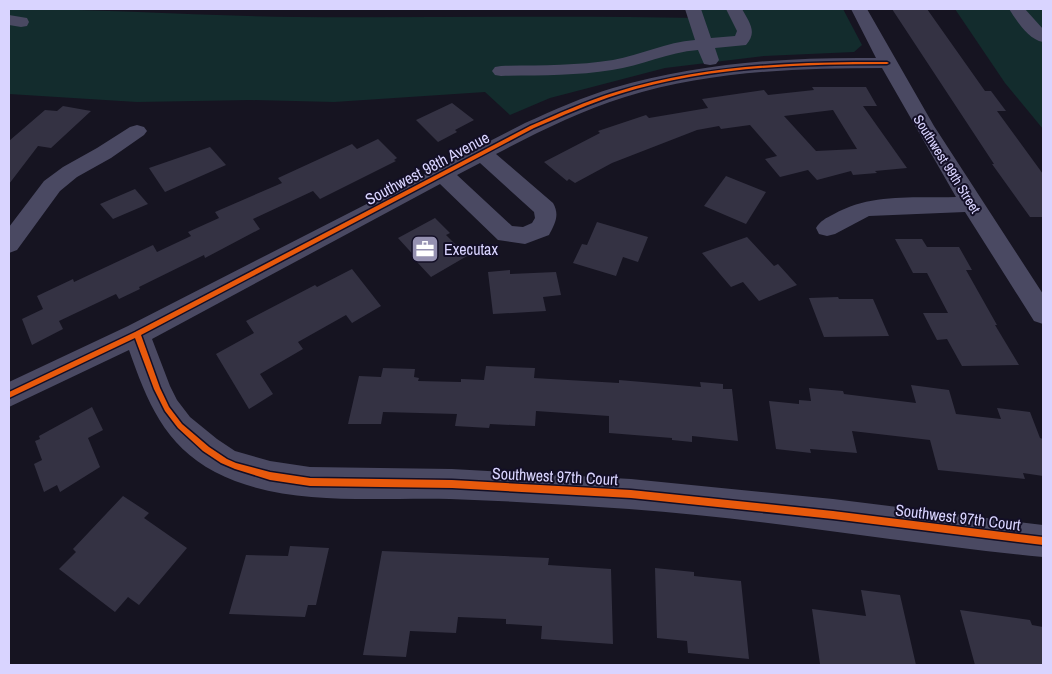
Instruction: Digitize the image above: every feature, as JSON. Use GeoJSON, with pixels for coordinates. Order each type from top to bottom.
{"type":"FeatureCollection","features":[{"type":"Feature","properties":{"kind":"street"},"geometry":{"type":"LineString","coordinates":[[693,9],[709,59],[718,70]]}},
{"type":"Feature","properties":{"kind":"street"},"geometry":{"type":"LineString","coordinates":[[501,71],[571,69],[613,64],[641,58],[667,49],[736,42],[742,40],[745,31],[734,9]]}},
{"type":"Feature","properties":{"kind":"street","name":"Southwest 99th Street"},"geometry":{"type":"LineString","coordinates":[[859,9],[887,63],[972,204],[1043,314]]}},
{"type":"Feature","properties":{"kind":"street"},"geometry":{"type":"LineString","coordinates":[[1016,9],[1043,37]]}},
{"type":"Feature","properties":{"kind":"street","name":"Southwest 98th Avenue"},"geometry":{"type":"LineString","coordinates":[[9,395],[137,334],[532,127],[604,98],[672,78],[718,70],[773,65],[887,63]]}},
{"type":"Feature","properties":{"kind":"street"},"geometry":{"type":"LineString","coordinates":[[9,244],[52,186],[70,172],[104,153],[137,131]]}},
{"type":"Feature","properties":{"kind":"street","name":"Southwest 98th Avenue"},"geometry":{"type":"LineString","coordinates":[[443,175],[506,234],[525,236],[541,229],[546,218],[545,209],[483,154]]}},
{"type":"Feature","properties":{"kind":"street"},"geometry":{"type":"LineString","coordinates":[[827,228],[855,212],[868,208],[972,204]]}},
{"type":"Feature","properties":{"kind":"street","name":"Southwest 97th Court"},"geometry":{"type":"LineString","coordinates":[[137,334],[157,389],[167,409],[180,426],[206,449],[224,461],[270,476],[310,482],[452,484],[631,494],[824,514],[1043,541]]}},
{"type":"Feature","properties":{"kind":"green space"},"geometry":{"type":"Polygon","coordinates":[[[9,9],[296,17],[700,18],[698,9],[843,9],[862,45],[854,52],[764,56],[665,68],[550,98],[510,115],[485,92],[334,102],[250,100],[137,102],[9,94],[9,9]]]}},
{"type":"Feature","properties":{"kind":"green space"},"geometry":{"type":"Polygon","coordinates":[[[955,9],[1043,9],[1043,129],[1005,83],[955,9]]]}},
{"type":"Feature","properties":{"kind":"building"},"geometry":{"type":"Polygon","coordinates":[[[892,9],[927,9],[985,91],[991,91],[1006,111],[997,111],[1043,174],[1043,217],[1030,217],[992,164],[994,164],[892,9]]]}},
{"type":"Feature","properties":{"kind":"building"},"geometry":{"type":"Polygon","coordinates":[[[812,87],[866,87],[877,106],[863,106],[907,168],[853,175],[851,171],[817,180],[808,170],[780,177],[765,159],[777,156],[750,125],[721,129],[719,126],[697,130],[612,163],[575,183],[569,179],[567,181],[544,162],[600,133],[598,131],[646,115],[649,118],[708,108],[702,99],[764,90],[768,95],[814,90],[812,87]],[[833,110],[784,116],[816,151],[857,149],[833,110]]]}},
{"type":"Feature","properties":{"kind":"building"},"geometry":{"type":"Polygon","coordinates":[[[452,103],[474,120],[438,142],[416,120],[452,103]]]}},
{"type":"Feature","properties":{"kind":"building"},"geometry":{"type":"Polygon","coordinates":[[[63,106],[91,111],[51,148],[38,146],[9,184],[9,141],[45,110],[57,111],[63,106]]]}},
{"type":"Feature","properties":{"kind":"building"},"geometry":{"type":"Polygon","coordinates":[[[378,139],[397,158],[394,160],[396,161],[320,199],[313,191],[253,219],[260,229],[205,258],[204,255],[139,287],[140,289],[119,299],[116,294],[59,321],[63,329],[32,345],[22,319],[43,309],[37,296],[73,279],[74,282],[153,245],[157,252],[191,236],[188,232],[219,218],[215,212],[282,183],[278,178],[352,144],[357,149],[378,139]]]}},
{"type":"Feature","properties":{"kind":"building"},"geometry":{"type":"Polygon","coordinates":[[[210,147],[226,165],[165,192],[149,168],[210,147]]]}},
{"type":"Feature","properties":{"kind":"building"},"geometry":{"type":"Polygon","coordinates":[[[726,176],[766,192],[746,224],[704,206],[726,176]]]}},
{"type":"Feature","properties":{"kind":"building"},"geometry":{"type":"Polygon","coordinates":[[[135,189],[148,204],[113,219],[100,204],[135,189]]]}},
{"type":"Feature","properties":{"kind":"building"},"geometry":{"type":"Polygon","coordinates":[[[435,218],[450,233],[446,235],[467,256],[431,277],[398,238],[435,218]]]}},
{"type":"Feature","properties":{"kind":"building"},"geometry":{"type":"Polygon","coordinates":[[[597,222],[648,237],[638,262],[623,257],[616,276],[573,263],[582,244],[587,245],[597,222]]]}},
{"type":"Feature","properties":{"kind":"building"},"geometry":{"type":"Polygon","coordinates":[[[747,237],[774,266],[778,264],[797,285],[759,301],[743,282],[731,287],[702,253],[747,237]]]}},
{"type":"Feature","properties":{"kind":"building"},"geometry":{"type":"Polygon","coordinates":[[[895,239],[922,239],[927,247],[959,247],[972,270],[966,270],[1019,365],[962,366],[947,339],[937,340],[923,313],[948,313],[927,273],[913,273],[895,239]]]}},
{"type":"Feature","properties":{"kind":"building"},"geometry":{"type":"Polygon","coordinates":[[[352,269],[381,306],[352,323],[346,315],[298,342],[303,349],[260,374],[273,394],[249,409],[216,354],[254,333],[246,321],[315,285],[317,287],[352,269]]]}},
{"type":"Feature","properties":{"kind":"building"},"geometry":{"type":"Polygon","coordinates":[[[510,270],[510,274],[556,272],[561,295],[543,297],[546,311],[493,314],[488,272],[510,270]]]}},
{"type":"Feature","properties":{"kind":"building"},"geometry":{"type":"Polygon","coordinates":[[[838,297],[839,299],[873,299],[889,336],[824,337],[809,298],[838,297]]]}},
{"type":"Feature","properties":{"kind":"building"},"geometry":{"type":"Polygon","coordinates":[[[486,366],[535,368],[534,378],[619,383],[619,380],[701,387],[700,382],[723,384],[723,389],[732,389],[738,441],[692,436],[692,442],[672,440],[672,438],[609,433],[609,416],[536,411],[535,426],[490,424],[489,428],[455,426],[457,414],[383,412],[381,424],[348,424],[359,376],[381,377],[383,368],[415,369],[414,377],[419,378],[418,381],[461,382],[461,379],[484,380],[486,366]]]}},
{"type":"Feature","properties":{"kind":"building"},"geometry":{"type":"Polygon","coordinates":[[[911,385],[949,390],[956,414],[1001,419],[997,408],[1030,412],[1040,438],[1043,439],[1043,476],[1023,473],[1025,479],[938,470],[930,440],[852,431],[857,453],[810,449],[811,453],[776,449],[769,401],[799,404],[799,400],[811,401],[809,388],[843,391],[844,394],[916,403],[911,385]]]}},
{"type":"Feature","properties":{"kind":"building"},"geometry":{"type":"Polygon","coordinates":[[[92,407],[103,430],[88,438],[100,467],[60,492],[57,485],[44,492],[34,464],[42,460],[35,441],[40,439],[39,436],[92,407]]]}},
{"type":"Feature","properties":{"kind":"building"},"geometry":{"type":"Polygon","coordinates":[[[123,496],[149,513],[144,518],[187,548],[139,605],[128,597],[115,612],[59,569],[76,552],[73,549],[123,496]]]}},
{"type":"Feature","properties":{"kind":"building"},"geometry":{"type":"Polygon","coordinates":[[[290,546],[329,548],[316,605],[308,605],[305,617],[229,614],[246,555],[288,556],[290,546]]]}},
{"type":"Feature","properties":{"kind":"building"},"geometry":{"type":"Polygon","coordinates":[[[382,551],[549,558],[548,565],[611,569],[613,644],[541,639],[542,626],[506,624],[506,619],[458,617],[456,633],[410,631],[406,657],[363,655],[382,551]]]}},
{"type":"Feature","properties":{"kind":"building"},"geometry":{"type":"Polygon","coordinates":[[[655,568],[694,572],[694,576],[741,581],[749,659],[688,653],[687,641],[657,638],[655,568]]]}},
{"type":"Feature","properties":{"kind":"building"},"geometry":{"type":"Polygon","coordinates":[[[861,590],[900,595],[916,665],[820,664],[812,609],[866,616],[861,590]]]}},
{"type":"Feature","properties":{"kind":"building"},"geometry":{"type":"Polygon","coordinates":[[[960,610],[1030,620],[1032,625],[1043,627],[1043,665],[975,665],[960,610]]]}},
{"type":"Feature","properties":{"kind":"cycle path"},"geometry":{"type":"LineString","coordinates":[[9,395],[137,334],[532,127],[593,101],[663,81],[726,70],[790,64],[887,63]]}},
{"type":"Feature","properties":{"kind":"cycle path"},"geometry":{"type":"LineString","coordinates":[[137,334],[157,389],[167,409],[180,426],[206,449],[224,461],[270,476],[310,482],[452,484],[631,494],[833,515],[1043,541]]}},
{"type":"Feature","properties":{"kind":"place","name":"Executax"},"geometry":{"type":"Point","coordinates":[425,249]}}]}
